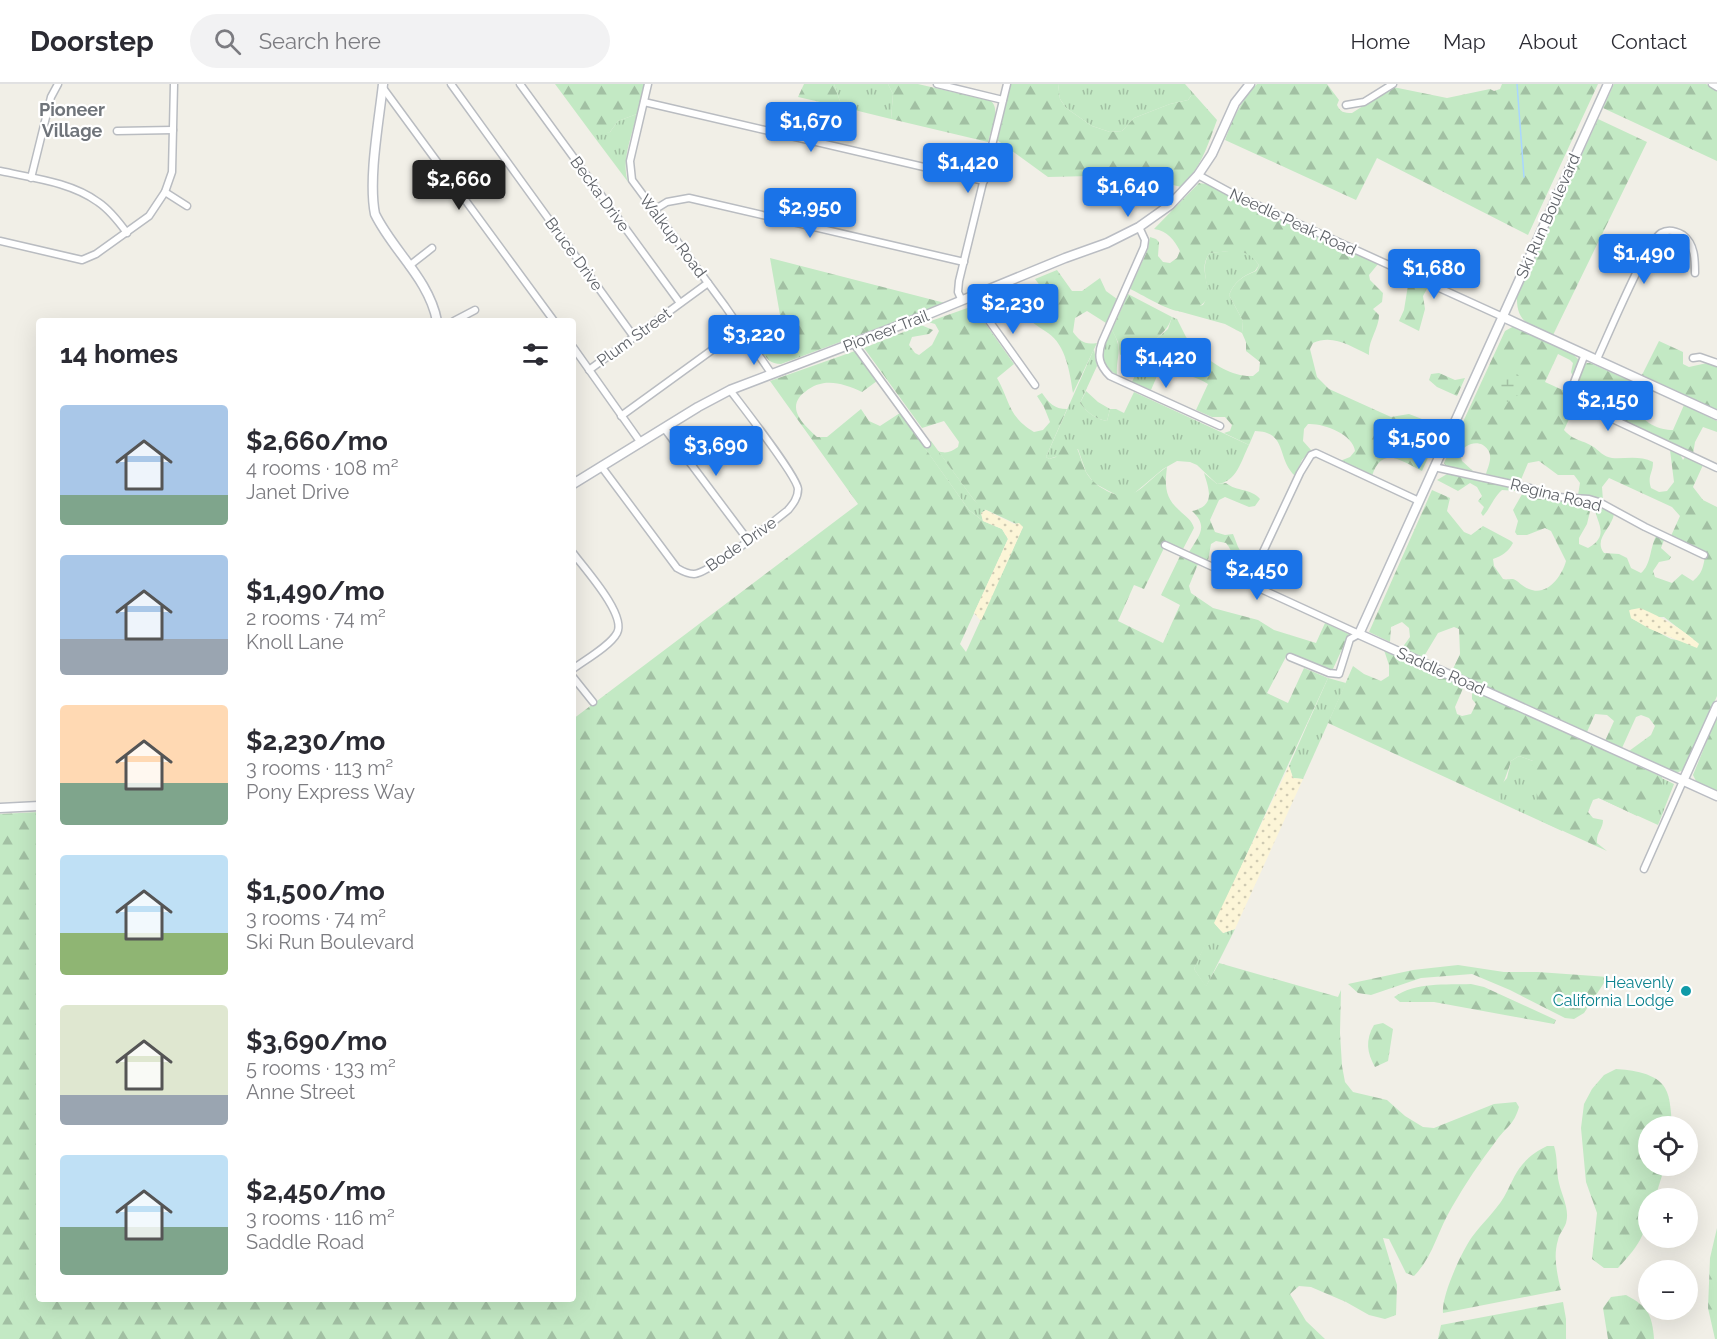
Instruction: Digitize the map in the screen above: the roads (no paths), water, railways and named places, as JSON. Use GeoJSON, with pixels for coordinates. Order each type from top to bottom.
{"type":"FeatureCollection","features":[{"type":"Feature","properties":{"kind":"street"},"geometry":{"type":"LineString","coordinates":[[31,178],[51,97],[58,84]]}},
{"type":"Feature","properties":{"kind":"street"},"geometry":{"type":"LineString","coordinates":[[0,241],[82,260],[96,254],[149,216],[165,192],[172,172],[174,84]]}},
{"type":"Feature","properties":{"kind":"street","name":"Bruce Drive"},"geometry":{"type":"LineString","coordinates":[[451,84],[634,337]]}},
{"type":"Feature","properties":{"kind":"street","name":"Becka Drive"},"geometry":{"type":"LineString","coordinates":[[520,84],[680,303]]}},
{"type":"Feature","properties":{"kind":"street","name":"Walkup Road"},"geometry":{"type":"LineString","coordinates":[[648,84],[629,168],[635,187],[708,283],[771,373]]}},
{"type":"Feature","properties":{"kind":"street"},"geometry":{"type":"LineString","coordinates":[[937,84],[1003,100]]}},
{"type":"Feature","properties":{"kind":"street"},"geometry":{"type":"LineString","coordinates":[[962,301],[958,287],[1007,84]]}},
{"type":"Feature","properties":{"kind":"street","name":"Pioneer Trail"},"geometry":{"type":"LineString","coordinates":[[576,482],[698,407],[730,390],[962,301],[1054,262],[1107,243],[1139,227],[1170,205],[1198,175],[1212,154],[1235,103],[1250,84]]}},
{"type":"Feature","properties":{"kind":"street"},"geometry":{"type":"LineString","coordinates":[[1346,105],[1364,102],[1393,84]]}},
{"type":"Feature","properties":{"kind":"street","name":"Ski Run Boulevard"},"geometry":{"type":"LineString","coordinates":[[1290,657],[1329,673],[1339,674],[1350,639],[1359,634],[1608,84]]}},
{"type":"Feature","properties":{"kind":"street"},"geometry":{"type":"LineString","coordinates":[[1712,84],[1717,87]]}},
{"type":"Feature","properties":{"kind":"street"},"geometry":{"type":"LineString","coordinates":[[383,86],[373,180],[373,204],[379,223],[429,297],[435,318]]}},
{"type":"Feature","properties":{"kind":"street"},"geometry":{"type":"LineString","coordinates":[[383,86],[552,318]]}},
{"type":"Feature","properties":{"kind":"street"},"geometry":{"type":"LineString","coordinates":[[644,102],[984,181]]}},
{"type":"Feature","properties":{"kind":"street"},"geometry":{"type":"LineString","coordinates":[[117,131],[173,130]]}},
{"type":"Feature","properties":{"kind":"street"},"geometry":{"type":"LineString","coordinates":[[0,171],[68,187],[98,201],[127,233]]}},
{"type":"Feature","properties":{"kind":"street","name":"Needle Peak Road"},"geometry":{"type":"LineString","coordinates":[[1198,175],[1233,194],[1717,415]]}},
{"type":"Feature","properties":{"kind":"street"},"geometry":{"type":"LineString","coordinates":[[165,192],[187,206]]}},
{"type":"Feature","properties":{"kind":"street"},"geometry":{"type":"LineString","coordinates":[[654,210],[667,202],[689,198],[964,262]]}},
{"type":"Feature","properties":{"kind":"street"},"geometry":{"type":"LineString","coordinates":[[1139,227],[1145,240],[1144,247],[1098,352],[1100,363],[1110,376],[1220,426]]}},
{"type":"Feature","properties":{"kind":"street"},"geometry":{"type":"LineString","coordinates":[[1597,359],[1646,254],[1660,234],[1668,230],[1686,238],[1693,252],[1695,273]]}},
{"type":"Feature","properties":{"kind":"street"},"geometry":{"type":"LineString","coordinates":[[409,266],[432,248]]}},
{"type":"Feature","properties":{"kind":"street","name":"Plum Street"},"geometry":{"type":"LineString","coordinates":[[589,370],[708,283]]}},
{"type":"Feature","properties":{"kind":"street"},"geometry":{"type":"LineString","coordinates":[[972,297],[1035,386]]}},
{"type":"Feature","properties":{"kind":"street"},"geometry":{"type":"LineString","coordinates":[[460,318],[475,310]]}},
{"type":"Feature","properties":{"kind":"street"},"geometry":{"type":"LineString","coordinates":[[621,416],[741,329]]}},
{"type":"Feature","properties":{"kind":"street"},"geometry":{"type":"LineString","coordinates":[[854,344],[927,444]]}},
{"type":"Feature","properties":{"kind":"street"},"geometry":{"type":"LineString","coordinates":[[576,351],[641,443]]}},
{"type":"Feature","properties":{"kind":"street"},"geometry":{"type":"LineString","coordinates":[[1585,354],[1571,390],[1572,400],[1717,468]]}},
{"type":"Feature","properties":{"kind":"street"},"geometry":{"type":"LineString","coordinates":[[1693,358],[1700,357],[1717,363]]}},
{"type":"Feature","properties":{"kind":"street","name":"Bode Drive"},"geometry":{"type":"LineString","coordinates":[[601,466],[676,568],[686,573],[702,572],[788,510],[797,497],[798,489],[790,474],[730,390]]}},
{"type":"Feature","properties":{"kind":"street"},"geometry":{"type":"LineString","coordinates":[[664,428],[748,540]]}},
{"type":"Feature","properties":{"kind":"street"},"geometry":{"type":"LineString","coordinates":[[1248,584],[1311,454],[1316,453],[1419,501]]}},
{"type":"Feature","properties":{"kind":"street","name":"Regina Road"},"geometry":{"type":"LineString","coordinates":[[1434,467],[1520,485],[1557,497],[1599,502],[1704,555]]}},
{"type":"Feature","properties":{"kind":"street","name":"Saddle Road"},"geometry":{"type":"LineString","coordinates":[[1165,545],[1717,796]]}},
{"type":"Feature","properties":{"kind":"street"},"geometry":{"type":"LineString","coordinates":[[576,557],[610,603],[620,626],[618,633],[612,639],[576,667]]}},
{"type":"Feature","properties":{"kind":"street"},"geometry":{"type":"LineString","coordinates":[[576,681],[592,702]]}},
{"type":"Feature","properties":{"kind":"street"},"geometry":{"type":"LineString","coordinates":[[1644,869],[1717,706]]}},
{"type":"Feature","properties":{"kind":"street"},"geometry":{"type":"LineString","coordinates":[[0,808],[36,806]]}},
{"type":"Feature","properties":{"kind":"waterway"},"geometry":{"type":"LineString","coordinates":[[1517,84],[1524,177]]}},
{"type":"Feature","properties":{"kind":"place","name":"Heavenly California Lodge"},"geometry":{"type":"Point","coordinates":[1686,991]}},
{"type":"Feature","properties":{"kind":"district","name":"Pioneer Village"},"geometry":{"type":"Point","coordinates":[72,120]}}]}
